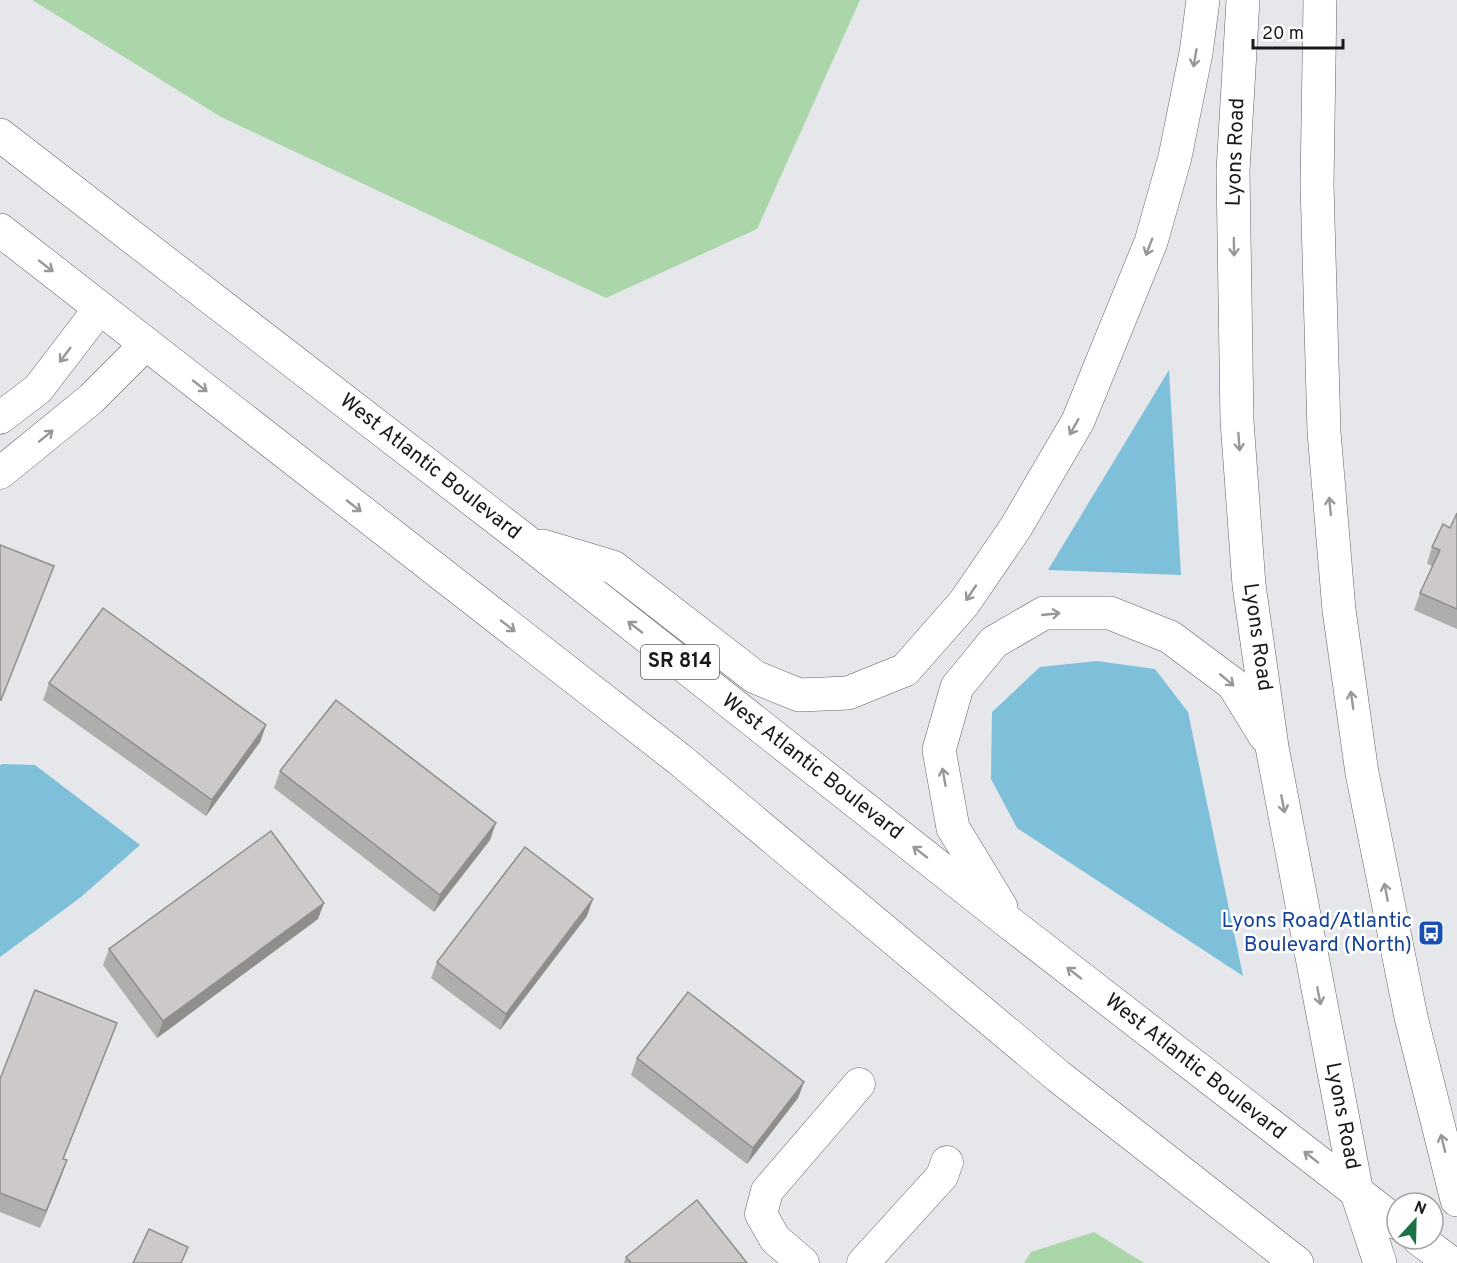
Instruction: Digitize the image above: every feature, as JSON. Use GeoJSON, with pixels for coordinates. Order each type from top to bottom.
{"type":"FeatureCollection","features":[{"type":"Feature","properties":{"kind":"main road"},"geometry":{"type":"LineString","coordinates":[[526,541],[614,567],[755,677],[799,695],[848,693],[905,670],[964,603],[1016,527],[1078,421],[1151,242],[1175,157],[1196,53],[1203,0]]}},
{"type":"Feature","properties":{"kind":"main road","name":"Lyons Road"},"geometry":{"type":"LineString","coordinates":[[1243,0],[1233,171],[1237,422],[1249,585],[1272,747],[1357,1193],[1380,1263]]}},
{"type":"Feature","properties":{"kind":"main road"},"geometry":{"type":"LineString","coordinates":[[1320,0],[1317,184],[1324,432],[1339,610],[1362,773],[1406,994],[1457,1200]]}},
{"type":"Feature","properties":{"kind":"main road","name":"West Atlantic Boulevard"},"geometry":{"type":"LineString","coordinates":[[0,135],[526,541],[1011,924],[1385,1214]]}},
{"type":"Feature","properties":{"kind":"main road"},"geometry":{"type":"LineString","coordinates":[[0,230],[679,759],[1058,1076],[1297,1263]]}},
{"type":"Feature","properties":{"kind":"main road"},"geometry":{"type":"LineString","coordinates":[[1011,924],[953,828],[939,750],[957,687],[994,642],[1044,613],[1110,613],[1170,638],[1233,684],[1272,747]]}},
{"type":"Feature","properties":{"kind":"main road"},"geometry":{"type":"LineString","coordinates":[[1435,1251],[1451,1263]]}},
{"type":"Feature","properties":{"kind":"lane"},"geometry":{"type":"LineString","coordinates":[[0,418],[38,390],[100,308]]}},
{"type":"Feature","properties":{"kind":"lane"},"geometry":{"type":"LineString","coordinates":[[0,472],[91,399],[146,344]]}},
{"type":"Feature","properties":{"kind":"lane"},"geometry":{"type":"LineString","coordinates":[[803,1263],[775,1239],[761,1214],[767,1191],[860,1084]]}},
{"type":"Feature","properties":{"kind":"lane"},"geometry":{"type":"LineString","coordinates":[[863,1263],[942,1176],[947,1162]]}},
{"type":"Feature","properties":{"kind":"green space"},"geometry":{"type":"Polygon","coordinates":[[[32,0],[860,0],[757,229],[606,298],[221,117],[32,0]]]}},
{"type":"Feature","properties":{"kind":"green space"},"geometry":{"type":"Polygon","coordinates":[[[1094,1232],[1144,1263],[1024,1263],[1031,1252],[1094,1232]]]}},
{"type":"Feature","properties":{"kind":"water"},"geometry":{"type":"Polygon","coordinates":[[[1169,370],[1181,575],[1048,570],[1169,370]]]}},
{"type":"Feature","properties":{"kind":"water"},"geometry":{"type":"Polygon","coordinates":[[[1097,661],[1155,669],[1188,712],[1243,976],[1017,828],[991,779],[992,712],[1040,667],[1097,661]]]}},
{"type":"Feature","properties":{"kind":"water"},"geometry":{"type":"Polygon","coordinates":[[[0,765],[35,765],[140,845],[81,897],[0,957],[0,765]]]}},
{"type":"Feature","properties":{"kind":"building"},"geometry":{"type":"Polygon","coordinates":[[[1457,513],[1457,609],[1420,593],[1440,550],[1432,547],[1443,524],[1450,528],[1457,513]]]}},
{"type":"Feature","properties":{"kind":"building"},"geometry":{"type":"Polygon","coordinates":[[[0,545],[54,566],[1,700],[0,700],[0,545]]]}},
{"type":"Feature","properties":{"kind":"building"},"geometry":{"type":"Polygon","coordinates":[[[103,608],[266,725],[212,800],[49,683],[103,608]]]}},
{"type":"Feature","properties":{"kind":"building"},"geometry":{"type":"Polygon","coordinates":[[[336,700],[496,823],[440,895],[280,771],[336,700]]]}},
{"type":"Feature","properties":{"kind":"building"},"geometry":{"type":"Polygon","coordinates":[[[271,831],[324,903],[163,1021],[109,949],[271,831]]]}},
{"type":"Feature","properties":{"kind":"building"},"geometry":{"type":"Polygon","coordinates":[[[525,847],[593,899],[506,1014],[437,962],[525,847]]]}},
{"type":"Feature","properties":{"kind":"building"},"geometry":{"type":"Polygon","coordinates":[[[35,990],[117,1023],[63,1159],[67,1160],[46,1211],[0,1193],[0,1079],[35,990]]]}},
{"type":"Feature","properties":{"kind":"building"},"geometry":{"type":"Polygon","coordinates":[[[688,992],[804,1082],[753,1148],[637,1058],[688,992]]]}},
{"type":"Feature","properties":{"kind":"building"},"geometry":{"type":"Polygon","coordinates":[[[697,1200],[747,1263],[631,1263],[626,1257],[697,1200]]]}},
{"type":"Feature","properties":{"kind":"building"},"geometry":{"type":"Polygon","coordinates":[[[149,1229],[188,1247],[181,1263],[133,1263],[149,1229]]]}},
{"type":"Feature","properties":{"kind":"place","name":"Lyons Road/Atlantic Boulevard (North)"},"geometry":{"type":"Point","coordinates":[1431,933]}}]}
